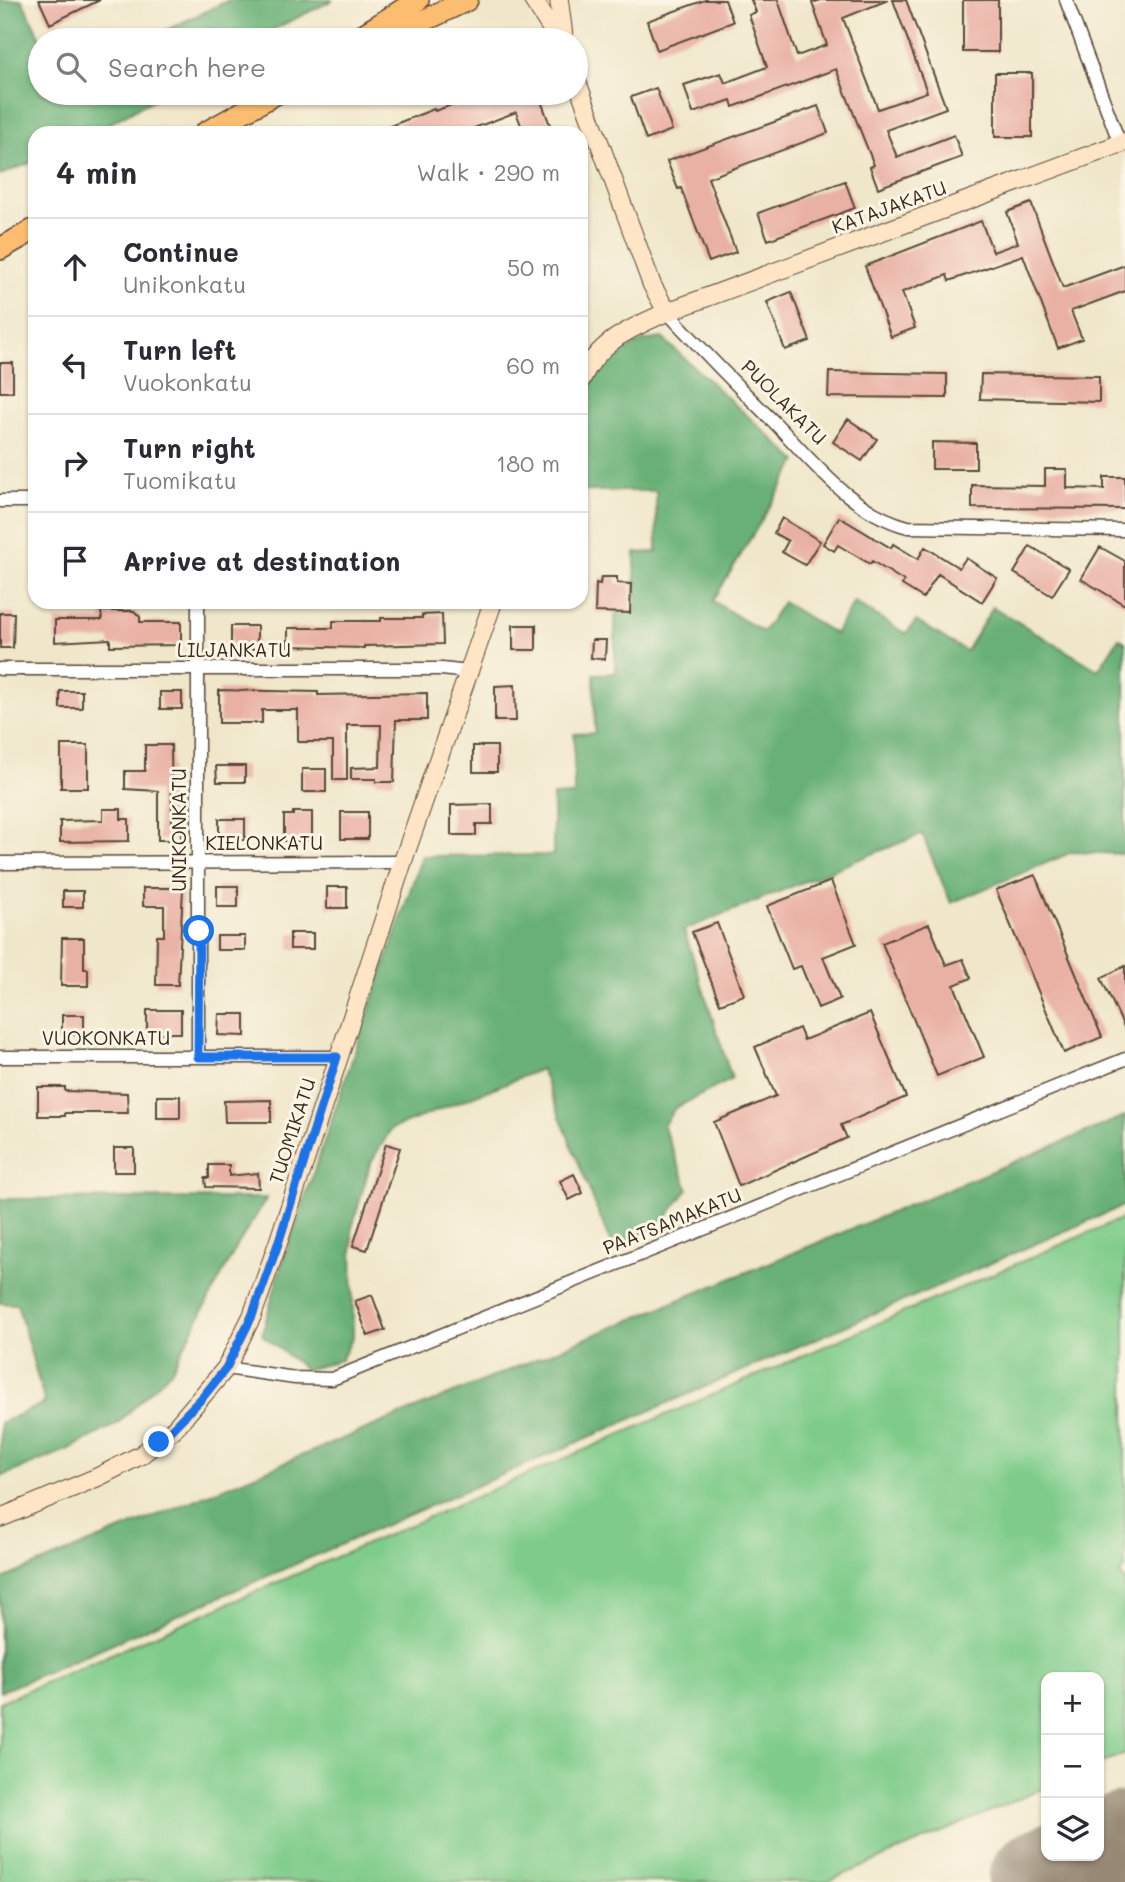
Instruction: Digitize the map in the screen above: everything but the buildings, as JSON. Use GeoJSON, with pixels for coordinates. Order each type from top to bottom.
{"type":"FeatureCollection","features":[{"type":"Feature","properties":{"kind":"main road"},"geometry":{"type":"LineString","coordinates":[[374,28],[418,0]]}},
{"type":"Feature","properties":{"kind":"main road"},"geometry":{"type":"LineString","coordinates":[[409,28],[467,0]]}},
{"type":"Feature","properties":{"kind":"main road"},"geometry":{"type":"LineString","coordinates":[[217,126],[255,105]]}},
{"type":"Feature","properties":{"kind":"main road"},"geometry":{"type":"LineString","coordinates":[[0,249],[28,233]]}},
{"type":"Feature","properties":{"kind":"street"},"geometry":{"type":"LineString","coordinates":[[533,0],[551,28]]}},
{"type":"Feature","properties":{"kind":"street"},"geometry":{"type":"LineString","coordinates":[[559,0],[562,28]]}},
{"type":"Feature","properties":{"kind":"street"},"geometry":{"type":"LineString","coordinates":[[1066,0],[1122,143]]}},
{"type":"Feature","properties":{"kind":"street","name":"PUOLAKATU"},"geometry":{"type":"LineString","coordinates":[[586,105],[652,285],[667,312],[848,496],[886,521],[908,527],[1125,530]]}},
{"type":"Feature","properties":{"kind":"street","name":"KATAJAKATU"},"geometry":{"type":"LineString","coordinates":[[667,312],[1122,143]]}},
{"type":"Feature","properties":{"kind":"street"},"geometry":{"type":"LineString","coordinates":[[588,363],[621,333],[667,312]]}},
{"type":"Feature","properties":{"kind":"street"},"geometry":{"type":"LineString","coordinates":[[0,501],[28,501]]}},
{"type":"Feature","properties":{"kind":"street","name":"UNIKONKATU"},"geometry":{"type":"LineString","coordinates":[[198,609],[198,1057]]}},
{"type":"Feature","properties":{"kind":"street","name":"TUOMIKATU"},"geometry":{"type":"LineString","coordinates":[[0,1518],[98,1477],[141,1455],[174,1429],[226,1368],[252,1316],[278,1244],[402,862],[490,609]]}},
{"type":"Feature","properties":{"kind":"street","name":"LILJANKATU"},"geometry":{"type":"LineString","coordinates":[[0,669],[468,672]]}},
{"type":"Feature","properties":{"kind":"street","name":"KIELONKATU"},"geometry":{"type":"LineString","coordinates":[[0,863],[402,862]]}},
{"type":"Feature","properties":{"kind":"street","name":"VUOKONKATU"},"geometry":{"type":"LineString","coordinates":[[0,1057],[337,1057]]}},
{"type":"Feature","properties":{"kind":"street","name":"PAATSAMAKATU"},"geometry":{"type":"LineString","coordinates":[[226,1368],[295,1378],[332,1379],[1125,1059]]}},
{"type":"Feature","properties":{"kind":"green space"},"geometry":{"type":"Polygon","coordinates":[[[0,0],[22,0],[35,28],[28,28],[28,105],[143,105],[105,126],[28,126],[28,164],[0,175],[0,0]]]}},
{"type":"Feature","properties":{"kind":"green space"},"geometry":{"type":"Polygon","coordinates":[[[229,0],[333,0],[276,28],[171,28],[229,0]]]}},
{"type":"Feature","properties":{"kind":"green space"},"geometry":{"type":"Polygon","coordinates":[[[662,338],[797,461],[713,601],[763,632],[783,602],[835,634],[854,602],[906,634],[916,621],[966,651],[993,607],[1098,670],[1119,638],[1125,642],[1125,854],[1072,852],[951,903],[922,834],[684,930],[732,1079],[675,1108],[663,1126],[688,1189],[661,1224],[613,1249],[541,1069],[391,1129],[370,1164],[352,1228],[353,1337],[341,1360],[306,1370],[262,1335],[279,1273],[422,856],[553,855],[553,796],[574,795],[574,734],[595,733],[594,674],[615,673],[615,613],[636,612],[635,553],[657,552],[656,491],[588,491],[588,388],[600,365],[642,341],[662,338]]]}},
{"type":"Feature","properties":{"kind":"green space"},"geometry":{"type":"Polygon","coordinates":[[[1125,1116],[1125,1205],[0,1692],[0,1580],[1125,1116]]]}},
{"type":"Feature","properties":{"kind":"green space"},"geometry":{"type":"Polygon","coordinates":[[[267,1198],[237,1246],[171,1371],[117,1424],[69,1449],[0,1477],[0,1423],[45,1403],[17,1304],[0,1303],[0,1199],[267,1198]]]}},
{"type":"Feature","properties":{"kind":"green space"},"geometry":{"type":"Polygon","coordinates":[[[1125,1217],[1125,1569],[1120,1574],[1125,1581],[1125,1753],[1104,1762],[1104,1672],[1041,1672],[1041,1789],[827,1882],[0,1882],[0,1702],[1125,1217]]]}},
{"type":"Feature","properties":{"kind":"runway"},"geometry":{"type":"LineString","coordinates":[[1042,1882],[1125,1846]]}},
{"type":"Feature","properties":{"kind":"route"},"geometry":{"type":"LineString","coordinates":[[159,1442],[174,1429],[226,1368],[252,1316],[278,1244],[337,1057],[198,1057],[199,931]]}}]}
